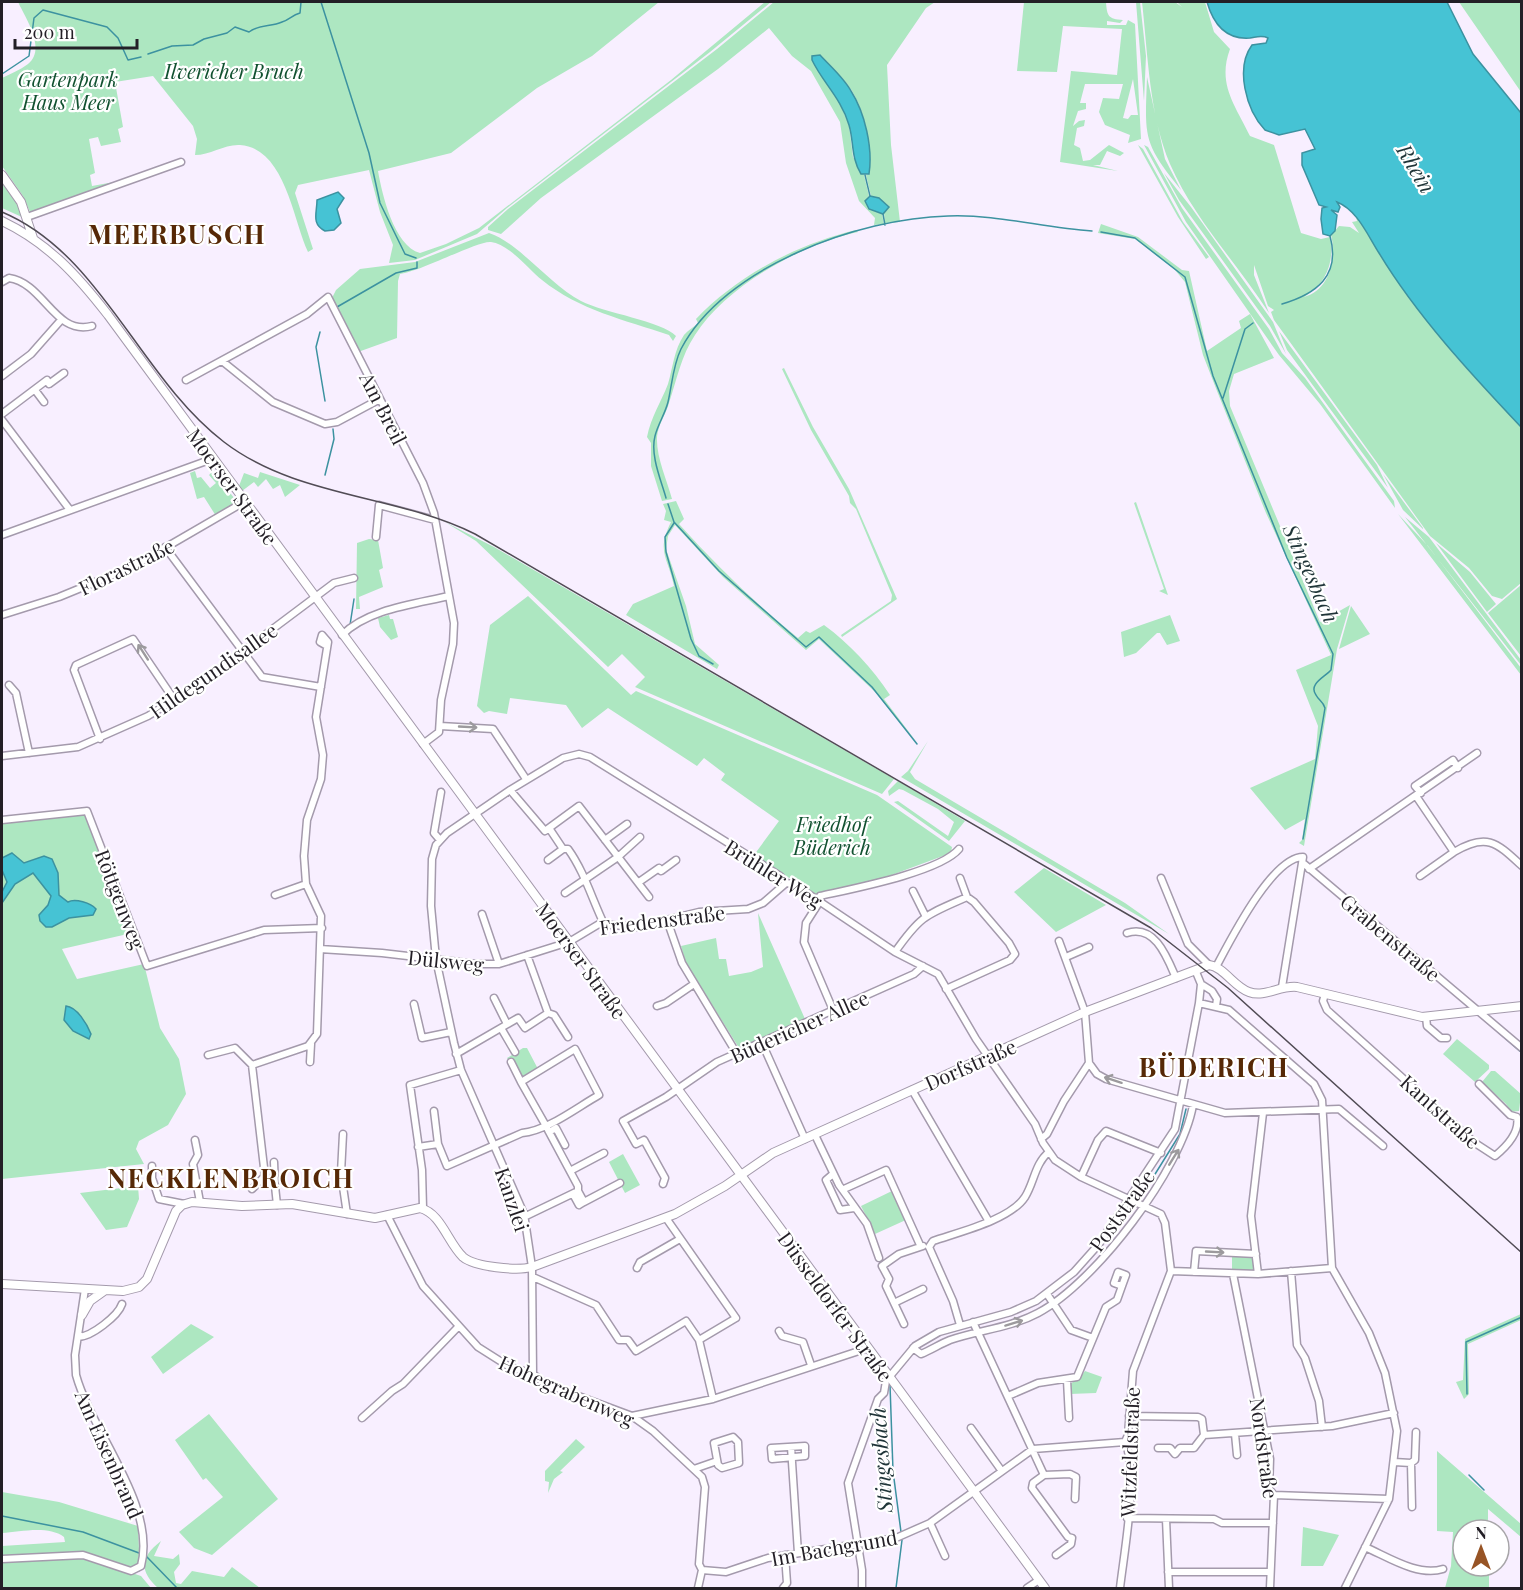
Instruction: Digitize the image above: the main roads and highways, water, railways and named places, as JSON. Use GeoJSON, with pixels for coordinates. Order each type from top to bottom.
{"type":"FeatureCollection","features":[{"type":"Feature","properties":{"kind":"main road"},"geometry":{"type":"LineString","coordinates":[[2,175],[18,197],[33,238]]}},
{"type":"Feature","properties":{"kind":"main road"},"geometry":{"type":"LineString","coordinates":[[18,229],[27,220]]}},
{"type":"Feature","properties":{"kind":"main road","name":"Moerser Straße"},"geometry":{"type":"LineString","coordinates":[[2,221],[33,238],[55,254],[80,280],[741,1176]]}},
{"type":"Feature","properties":{"kind":"main road","name":"Dorfstraße"},"geometry":{"type":"LineString","coordinates":[[105,1290],[129,1290],[145,1282],[175,1213],[184,1204],[200,1202],[248,1206],[303,1205],[375,1218],[410,1208],[423,1208],[431,1213],[467,1259],[509,1269],[532,1268],[666,1218],[708,1197],[741,1176],[762,1159],[815,1134],[1085,1012],[1210,966],[1250,993],[1264,993],[1282,987],[1297,987],[1426,1017],[1521,1006]]}},
{"type":"Feature","properties":{"kind":"main road","name":"Düsseldorfer Straße"},"geometry":{"type":"LineString","coordinates":[[741,1176],[1045,1588]]}},
{"type":"Feature","properties":{"kind":"main road"},"geometry":{"type":"LineString","coordinates":[[2,1284],[105,1290]]}},
{"type":"Feature","properties":{"kind":"main road"},"geometry":{"type":"LineString","coordinates":[[82,1315],[90,1301],[105,1290]]}},
{"type":"Feature","properties":{"kind":"water","name":"Rhein"},"geometry":{"type":"Polygon","coordinates":[[[1207,2],[1447,2],[1473,54],[1521,113],[1521,427],[1427,322],[1394,276],[1361,223],[1350,211],[1337,202],[1340,207],[1338,212],[1331,210],[1337,215],[1335,231],[1330,236],[1323,234],[1322,208],[1326,207],[1319,205],[1302,165],[1302,153],[1315,149],[1305,129],[1279,135],[1265,130],[1258,122],[1248,100],[1244,77],[1247,54],[1252,45],[1266,43],[1268,38],[1262,36],[1241,38],[1227,33],[1221,29],[1213,17],[1207,2]]]}},
{"type":"Feature","properties":{"kind":"water"},"geometry":{"type":"Polygon","coordinates":[[[820,55],[845,81],[856,100],[869,142],[869,174],[861,174],[858,168],[846,115],[812,60],[812,56],[820,55]]]}},
{"type":"Feature","properties":{"kind":"water"},"geometry":{"type":"Polygon","coordinates":[[[338,192],[344,198],[337,209],[341,223],[334,230],[325,231],[316,222],[317,200],[338,192]]]}},
{"type":"Feature","properties":{"kind":"water"},"geometry":{"type":"Polygon","coordinates":[[[870,196],[879,198],[889,207],[883,214],[869,209],[865,201],[870,196]]]}},
{"type":"Feature","properties":{"kind":"water"},"geometry":{"type":"Polygon","coordinates":[[[12,853],[24,863],[44,856],[52,859],[58,873],[59,895],[68,902],[79,901],[90,905],[96,909],[93,915],[69,918],[52,927],[46,927],[40,921],[39,915],[48,905],[51,896],[33,873],[15,884],[2,903],[2,892],[7,882],[2,870],[2,858],[12,853]]]}},
{"type":"Feature","properties":{"kind":"water"},"geometry":{"type":"Polygon","coordinates":[[[66,1006],[74,1009],[84,1021],[91,1034],[89,1039],[73,1031],[64,1020],[66,1006]]]}},
{"type":"Feature","properties":{"kind":"waterway"},"geometry":{"type":"LineString","coordinates":[[148,54],[172,46],[193,45],[204,39],[227,33],[235,27],[249,32],[278,24],[300,13],[301,2]]}},
{"type":"Feature","properties":{"kind":"waterway"},"geometry":{"type":"LineString","coordinates":[[321,2],[369,153],[380,203],[405,254],[416,258]]}},
{"type":"Feature","properties":{"kind":"waterway"},"geometry":{"type":"LineString","coordinates":[[2,74],[29,56],[34,18],[43,10],[107,27],[118,38],[128,60],[141,57]]}},
{"type":"Feature","properties":{"kind":"waterway"},"geometry":{"type":"LineString","coordinates":[[865,175],[870,196]]}},
{"type":"Feature","properties":{"kind":"waterway"},"geometry":{"type":"LineString","coordinates":[[883,214],[885,225]]}},
{"type":"Feature","properties":{"kind":"waterway"},"geometry":{"type":"LineString","coordinates":[[666,498],[657,467],[654,443],[668,402],[678,355],[701,320],[728,294],[761,271],[797,252],[836,237],[875,226],[913,219],[948,216],[984,217],[1092,231]]}},
{"type":"Feature","properties":{"kind":"waterway","name":"Stingesbach"},"geometry":{"type":"LineString","coordinates":[[1101,232],[1135,238],[1185,277],[1213,376],[1287,558],[1333,654],[1331,670],[1314,687],[1316,695],[1325,708],[1303,839]]}},
{"type":"Feature","properties":{"kind":"waterway","name":"Stingesbach"},"geometry":{"type":"LineString","coordinates":[[1282,304],[1305,295],[1323,281],[1332,262],[1330,236]]}},
{"type":"Feature","properties":{"kind":"waterway"},"geometry":{"type":"LineString","coordinates":[[337,307],[396,273],[417,268],[417,262]]}},
{"type":"Feature","properties":{"kind":"waterway","name":"Stingesbach"},"geometry":{"type":"LineString","coordinates":[[1223,398],[1245,329],[1253,323]]}},
{"type":"Feature","properties":{"kind":"waterway"},"geometry":{"type":"LineString","coordinates":[[320,332],[316,347],[325,401]]}},
{"type":"Feature","properties":{"kind":"waterway"},"geometry":{"type":"LineString","coordinates":[[325,475],[334,439],[333,429]]}},
{"type":"Feature","properties":{"kind":"waterway"},"geometry":{"type":"LineString","coordinates":[[668,504],[674,522],[719,571],[806,647],[819,637],[872,687],[917,744]]}},
{"type":"Feature","properties":{"kind":"waterway"},"geometry":{"type":"LineString","coordinates":[[674,523],[665,537],[666,552],[691,639],[699,656],[713,664]]}},
{"type":"Feature","properties":{"kind":"waterway"},"geometry":{"type":"LineString","coordinates":[[350,625],[354,599]]}},
{"type":"Feature","properties":{"kind":"waterway"},"geometry":{"type":"LineString","coordinates":[[1498,1032],[1522,1053]]}},
{"type":"Feature","properties":{"kind":"waterway","name":"Stingesbach"},"geometry":{"type":"LineString","coordinates":[[1152,1179],[1180,1134],[1186,1109]]}},
{"type":"Feature","properties":{"kind":"waterway"},"geometry":{"type":"LineString","coordinates":[[1467,1394],[1466,1342],[1522,1317]]}},
{"type":"Feature","properties":{"kind":"waterway","name":"Stingesbach"},"geometry":{"type":"LineString","coordinates":[[890,1385],[893,1471],[901,1532]]}},
{"type":"Feature","properties":{"kind":"waterway"},"geometry":{"type":"LineString","coordinates":[[1469,1475],[1484,1490]]}},
{"type":"Feature","properties":{"kind":"waterway","name":"Stingesbach"},"geometry":{"type":"LineString","coordinates":[[2,1516],[83,1532],[139,1553]]}},
{"type":"Feature","properties":{"kind":"waterway","name":"Stingesbach"},"geometry":{"type":"LineString","coordinates":[[896,1588],[902,1540]]}},
{"type":"Feature","properties":{"kind":"waterway","name":"Stingesbach"},"geometry":{"type":"LineString","coordinates":[[147,1557],[177,1588]]}},
{"type":"Feature","properties":{"kind":"tram line"},"geometry":{"type":"LineString","coordinates":[[2,212],[37,231],[67,257],[94,286],[168,385],[194,415],[224,442],[252,460],[283,474],[314,485],[412,511],[475,534],[1151,928],[1228,988],[1522,1253]]}},
{"type":"Feature","properties":{"kind":"district","name":"MEERBUSCH"},"geometry":{"type":"Point","coordinates":[177,233]}},
{"type":"Feature","properties":{"kind":"district","name":"BÜDERICH"},"geometry":{"type":"Point","coordinates":[1214,1066]}},
{"type":"Feature","properties":{"kind":"district","name":"NECKLENBROICH"},"geometry":{"type":"Point","coordinates":[231,1177]}},
{"type":"Feature","properties":{"kind":"park label","name":"Ilvericher Bruch"},"geometry":{"type":"Point","coordinates":[234,70]}},
{"type":"Feature","properties":{"kind":"park label","name":"Gartenpark Haus Meer"},"geometry":{"type":"Point","coordinates":[68,90]}},
{"type":"Feature","properties":{"kind":"park label","name":"Friedhof Büderich"},"geometry":{"type":"Point","coordinates":[832,834]}}]}
